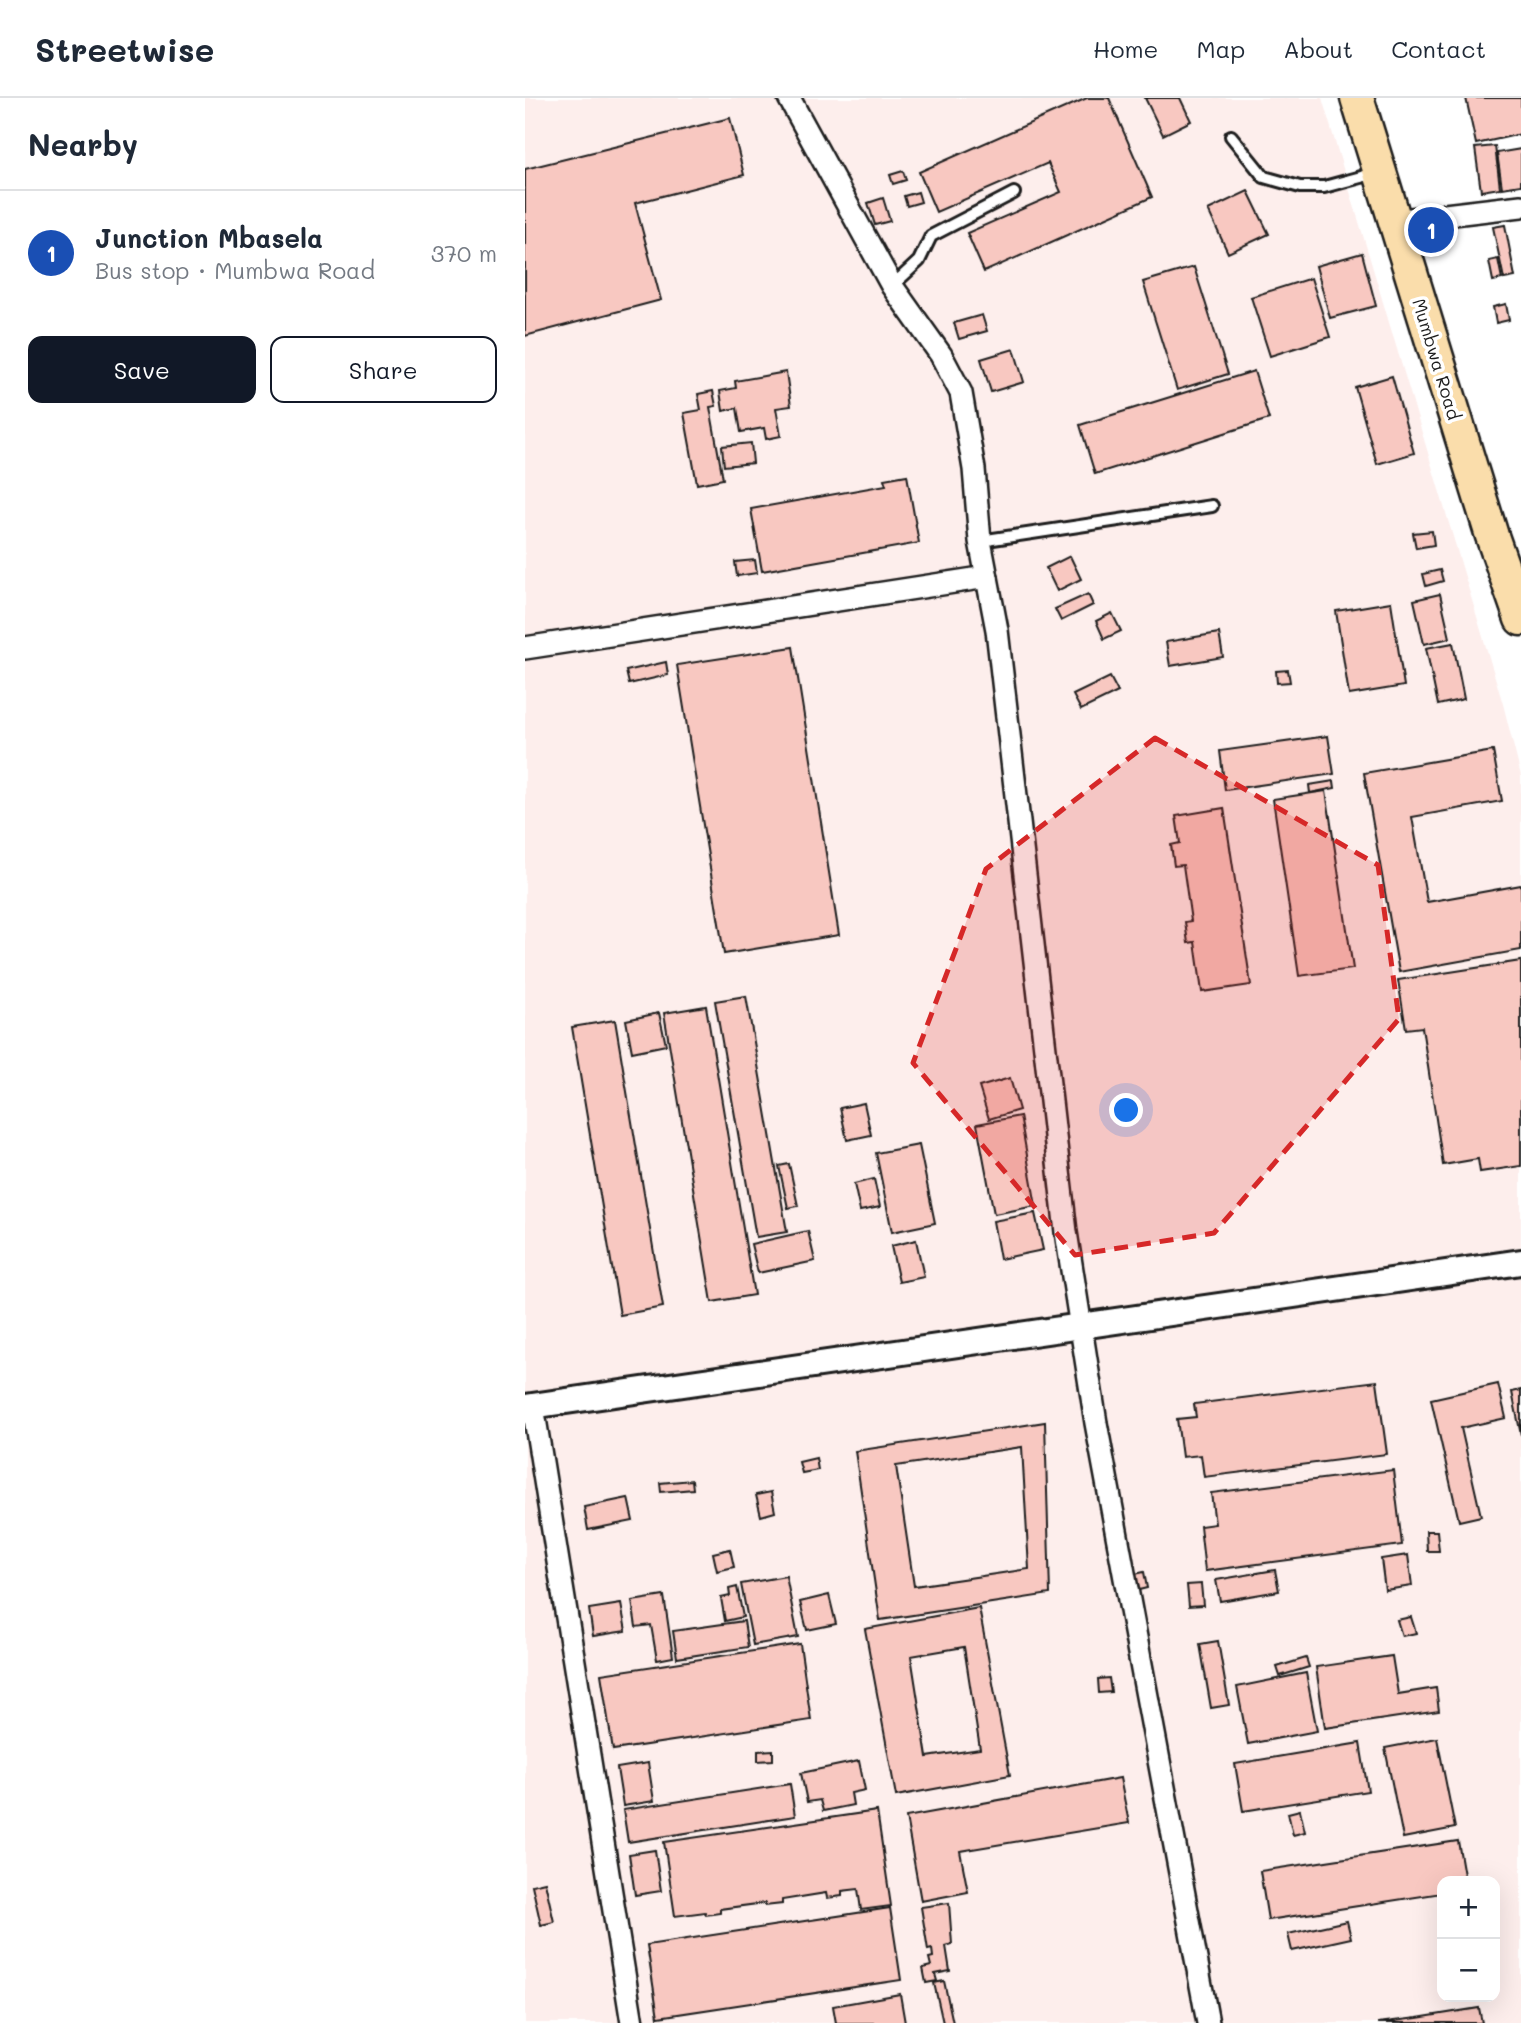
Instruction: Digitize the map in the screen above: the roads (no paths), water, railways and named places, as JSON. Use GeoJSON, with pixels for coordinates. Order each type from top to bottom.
{"type":"FeatureCollection","features":[{"type":"Feature","properties":{"kind":"main road","name":"Mumbwa Road"},"geometry":{"type":"LineString","coordinates":[[1357,98],[1379,172],[1403,219],[1521,561]]}},
{"type":"Feature","properties":{"kind":"main road","name":"Mumbwa Road"},"geometry":{"type":"LineString","coordinates":[[1376,98],[1403,219],[1492,536],[1521,619]]}},
{"type":"Feature","properties":{"kind":"street"},"geometry":{"type":"LineString","coordinates":[[789,98],[892,286],[941,355],[961,393],[974,469],[981,541],[997,630],[1066,1232],[1081,1328],[1208,2023]]}},
{"type":"Feature","properties":{"kind":"street"},"geometry":{"type":"LineString","coordinates":[[1403,219],[1521,206]]}},
{"type":"Feature","properties":{"kind":"street"},"geometry":{"type":"LineString","coordinates":[[525,648],[987,577]]}},
{"type":"Feature","properties":{"kind":"street"},"geometry":{"type":"LineString","coordinates":[[632,2023],[529,1406],[1081,1328],[1521,1262]]}},
{"type":"Feature","properties":{"kind":"lane"},"geometry":{"type":"LineString","coordinates":[[1231,136],[1264,177],[1300,187],[1324,187],[1379,172]]}},
{"type":"Feature","properties":{"kind":"lane"},"geometry":{"type":"LineString","coordinates":[[892,286],[919,261],[932,236],[1014,193]]}},
{"type":"Feature","properties":{"kind":"lane"},"geometry":{"type":"LineString","coordinates":[[981,541],[1212,506]]}},
{"type":"Feature","properties":{"kind":"place","name":"Junction Mbasela"},"geometry":{"type":"Point","coordinates":[1431,230]}}]}
